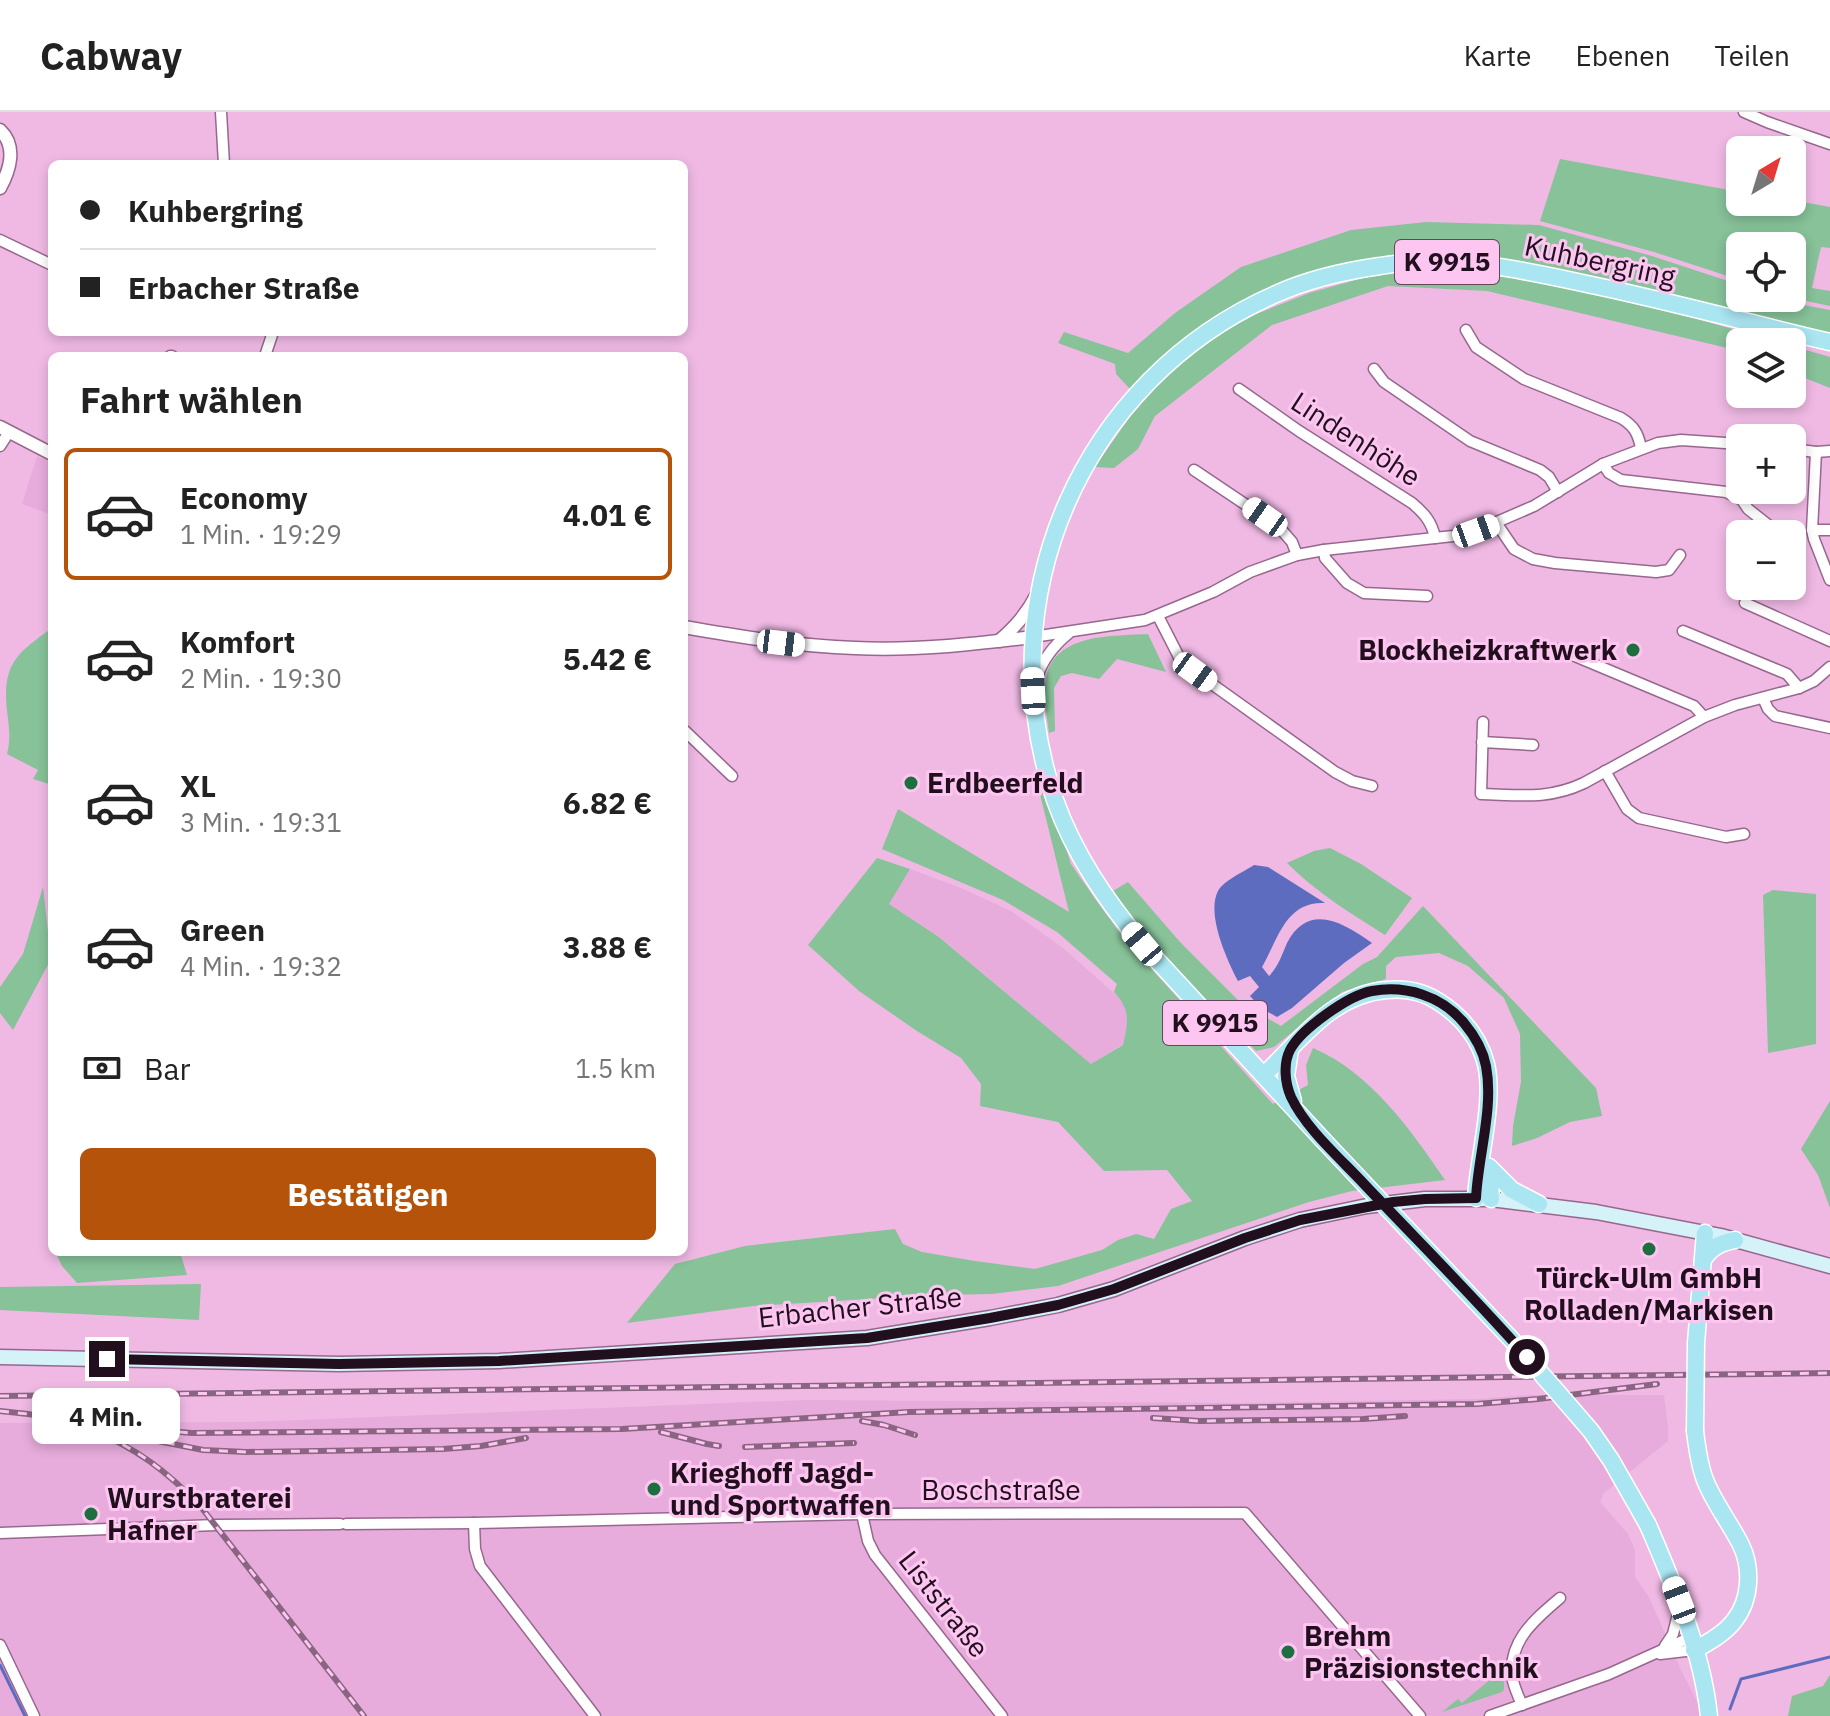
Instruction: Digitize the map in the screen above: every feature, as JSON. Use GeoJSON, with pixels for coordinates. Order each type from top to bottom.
{"type":"FeatureCollection","features":[{"type":"Feature","properties":{"kind":"main road","name":"Kuhbergring"},"geometry":{"type":"LineString","coordinates":[[1679,1600],[1648,1525],[1591,1431],[1511,1339],[1142,944],[1091,876],[1056,802],[1040,745],[1033,691],[1033,637],[1038,590],[1048,553],[1075,486],[1109,428],[1134,397],[1161,368],[1195,341],[1240,312],[1309,281],[1383,265],[1466,262],[1520,269],[1645,296],[1830,342]]}},
{"type":"Feature","properties":{"kind":"main road"},"geometry":{"type":"LineString","coordinates":[[1264,1075],[1315,1023],[1341,1003],[1370,991],[1400,989],[1430,996],[1456,1013],[1475,1037],[1486,1065],[1484,1199]]}},
{"type":"Feature","properties":{"kind":"main road"},"geometry":{"type":"LineString","coordinates":[[1291,1048],[1286,1067],[1287,1083],[1302,1117]]}},
{"type":"Feature","properties":{"kind":"main road"},"geometry":{"type":"LineString","coordinates":[[1483,1146],[1489,1167],[1484,1199]]}},
{"type":"Feature","properties":{"kind":"main road"},"geometry":{"type":"LineString","coordinates":[[1489,1167],[1512,1190],[1539,1204]]}},
{"type":"Feature","properties":{"kind":"main road","name":"Erbacher Straße"},"geometry":{"type":"LineString","coordinates":[[0,1357],[339,1364],[499,1361],[867,1338],[1058,1305],[1114,1289],[1300,1220],[1425,1199],[1484,1199],[1596,1212],[1705,1233],[1830,1266]]}},
{"type":"Feature","properties":{"kind":"main road"},"geometry":{"type":"LineString","coordinates":[[1692,1643],[1707,1644],[1733,1623],[1747,1592],[1748,1569],[1742,1548],[1706,1482],[1698,1457],[1695,1431],[1696,1343],[1705,1233]]}},
{"type":"Feature","properties":{"kind":"main road"},"geometry":{"type":"LineString","coordinates":[[1702,1261],[1714,1246],[1735,1240]]}},
{"type":"Feature","properties":{"kind":"main road"},"geometry":{"type":"LineString","coordinates":[[1679,1600],[1702,1671],[1709,1714]]}},
{"type":"Feature","properties":{"kind":"main road"},"geometry":{"type":"LineString","coordinates":[[1702,1671],[1705,1656],[1723,1631]]}},
{"type":"Feature","properties":{"kind":"street"},"geometry":{"type":"LineString","coordinates":[[221,112],[224,160]]}},
{"type":"Feature","properties":{"kind":"street"},"geometry":{"type":"LineString","coordinates":[[1744,112],[1830,144]]}},
{"type":"Feature","properties":{"kind":"street"},"geometry":{"type":"LineString","coordinates":[[0,188],[10,160],[10,144],[3,133]]}},
{"type":"Feature","properties":{"kind":"street"},"geometry":{"type":"LineString","coordinates":[[0,240],[48,263]]}},
{"type":"Feature","properties":{"kind":"street"},"geometry":{"type":"LineString","coordinates":[[1466,330],[1476,347],[1524,379],[1632,424],[1639,434],[1641,448]]}},
{"type":"Feature","properties":{"kind":"street"},"geometry":{"type":"LineString","coordinates":[[1374,369],[1384,382],[1470,441],[1540,470],[1549,477],[1558,492]]}},
{"type":"Feature","properties":{"kind":"street","name":"Lindenhöhe"},"geometry":{"type":"LineString","coordinates":[[1239,389],[1412,503],[1432,524],[1435,538]]}},
{"type":"Feature","properties":{"kind":"street"},"geometry":{"type":"LineString","coordinates":[[0,446],[5,429],[48,452]]}},
{"type":"Feature","properties":{"kind":"street"},"geometry":{"type":"LineString","coordinates":[[688,628],[768,641],[858,649],[917,649],[1033,637],[1145,620],[1213,592],[1250,572],[1297,555],[1435,538],[1497,524],[1603,464],[1641,448],[1681,440],[1726,443]]}},
{"type":"Feature","properties":{"kind":"street"},"geometry":{"type":"LineString","coordinates":[[1806,451],[1830,451]]}},
{"type":"Feature","properties":{"kind":"street"},"geometry":{"type":"LineString","coordinates":[[1816,452],[1812,530],[1829,575]]}},
{"type":"Feature","properties":{"kind":"street"},"geometry":{"type":"LineString","coordinates":[[1603,464],[1609,473],[1621,480],[1726,492],[1742,500],[1762,520]]}},
{"type":"Feature","properties":{"kind":"street"},"geometry":{"type":"LineString","coordinates":[[1194,470],[1279,527],[1292,542],[1297,555]]}},
{"type":"Feature","properties":{"kind":"street"},"geometry":{"type":"LineString","coordinates":[[1497,524],[1514,549],[1533,559],[1555,563],[1656,572],[1669,570],[1680,555]]}},
{"type":"Feature","properties":{"kind":"street"},"geometry":{"type":"LineString","coordinates":[[1812,530],[1830,530]]}},
{"type":"Feature","properties":{"kind":"street"},"geometry":{"type":"LineString","coordinates":[[1324,550],[1325,558],[1347,583],[1364,593],[1427,596]]}},
{"type":"Feature","properties":{"kind":"street"},"geometry":{"type":"LineString","coordinates":[[999,641],[1030,608],[1038,590]]}},
{"type":"Feature","properties":{"kind":"street"},"geometry":{"type":"LineString","coordinates":[[1752,600],[1748,605],[1830,641]]}},
{"type":"Feature","properties":{"kind":"street"},"geometry":{"type":"LineString","coordinates":[[1158,616],[1179,657],[1195,672],[1335,772],[1352,781],[1372,786]]}},
{"type":"Feature","properties":{"kind":"street"},"geometry":{"type":"LineString","coordinates":[[1033,691],[1046,658],[1058,642],[1072,631]]}},
{"type":"Feature","properties":{"kind":"street"},"geometry":{"type":"LineString","coordinates":[[1683,631],[1701,634],[1787,674],[1799,688]]}},
{"type":"Feature","properties":{"kind":"street"},"geometry":{"type":"LineString","coordinates":[[1558,649],[1580,652],[1694,706],[1704,717]]}},
{"type":"Feature","properties":{"kind":"street"},"geometry":{"type":"LineString","coordinates":[[1483,722],[1481,794],[1547,796],[1570,790],[1704,717],[1799,688],[1814,681],[1830,667]]}},
{"type":"Feature","properties":{"kind":"street"},"geometry":{"type":"LineString","coordinates":[[1763,698],[1775,716],[1830,728]]}},
{"type":"Feature","properties":{"kind":"street"},"geometry":{"type":"LineString","coordinates":[[688,734],[732,776]]}},
{"type":"Feature","properties":{"kind":"street"},"geometry":{"type":"LineString","coordinates":[[1482,742],[1533,745]]}},
{"type":"Feature","properties":{"kind":"street"},"geometry":{"type":"LineString","coordinates":[[1605,771],[1627,809],[1639,818],[1726,837],[1744,834]]}},
{"type":"Feature","properties":{"kind":"street","name":"Boschstraße"},"geometry":{"type":"LineString","coordinates":[[0,1533],[216,1525],[862,1514],[1245,1513],[1420,1716]]}},
{"type":"Feature","properties":{"kind":"street","name":"Liststraße"},"geometry":{"type":"LineString","coordinates":[[862,1514],[868,1541],[875,1555],[1002,1716]]}},
{"type":"Feature","properties":{"kind":"street"},"geometry":{"type":"LineString","coordinates":[[474,1523],[475,1549],[480,1566],[595,1716]]}},
{"type":"Feature","properties":{"kind":"street"},"geometry":{"type":"LineString","coordinates":[[1522,1705],[1513,1682],[1514,1651],[1533,1620],[1560,1598]]}},
{"type":"Feature","properties":{"kind":"street"},"geometry":{"type":"LineString","coordinates":[[1654,1654],[1673,1634],[1679,1614],[1679,1600]]}},
{"type":"Feature","properties":{"kind":"street"},"geometry":{"type":"LineString","coordinates":[[1490,1716],[1609,1674],[1654,1654],[1692,1643]]}},
{"type":"Feature","properties":{"kind":"street"},"geometry":{"type":"LineString","coordinates":[[0,1645],[34,1716]]}},
{"type":"Feature","properties":{"kind":"shaded area"},"geometry":{"type":"Polygon","coordinates":[[[37,456],[48,461],[48,514],[22,504],[37,456]]]}},
{"type":"Feature","properties":{"kind":"shaded area"},"geometry":{"type":"Polygon","coordinates":[[[910,869],[1011,911],[1063,948],[1124,1002],[1128,1024],[1123,1044],[1091,1064],[940,937],[889,904],[910,869]]]}},
{"type":"Feature","properties":{"kind":"shaded area"},"geometry":{"type":"Polygon","coordinates":[[[1528,1395],[1664,1395],[1668,1441],[1604,1493],[1600,1502],[1628,1534],[1635,1550],[1635,1577],[1649,1597],[1700,1707],[1701,1716],[0,1716],[0,1423],[247,1422],[805,1400],[1242,1403],[1478,1399],[1528,1395]]]}},
{"type":"Feature","properties":{"kind":"green space"},"geometry":{"type":"Polygon","coordinates":[[[1560,159],[1726,189],[1726,216],[1806,216],[1806,203],[1830,207],[1830,248],[1821,247],[1812,288],[1830,291],[1830,306],[1806,301],[1806,232],[1726,232],[1726,275],[1540,221],[1560,159]]]}},
{"type":"Feature","properties":{"kind":"green space"},"geometry":{"type":"Polygon","coordinates":[[[1426,222],[1539,225],[1726,280],[1726,312],[1519,264],[1300,277],[1262,290],[1185,338],[1130,389],[1116,374],[1115,364],[1058,343],[1064,332],[1128,353],[1175,313],[1241,267],[1351,230],[1426,222]]]}},
{"type":"Feature","properties":{"kind":"green space"},"geometry":{"type":"Polygon","coordinates":[[[1471,271],[1509,275],[1640,303],[1729,328],[1726,328],[1726,348],[1487,291],[1388,286],[1272,325],[1155,416],[1138,449],[1114,468],[1095,467],[1129,418],[1171,370],[1205,342],[1239,321],[1309,293],[1381,273],[1471,271]]]}},
{"type":"Feature","properties":{"kind":"green space"},"geometry":{"type":"Polygon","coordinates":[[[1806,305],[1830,310],[1830,336],[1726,312],[1806,312],[1806,305]]]}},
{"type":"Feature","properties":{"kind":"green space"},"geometry":{"type":"Polygon","coordinates":[[[1806,350],[1830,357],[1830,388],[1806,379],[1806,350]]]}},
{"type":"Feature","properties":{"kind":"green space"},"geometry":{"type":"Polygon","coordinates":[[[48,631],[48,784],[33,779],[38,770],[7,754],[7,682],[14,661],[48,631]]]}},
{"type":"Feature","properties":{"kind":"green space"},"geometry":{"type":"Polygon","coordinates":[[[1148,634],[1166,672],[1117,659],[1099,679],[1072,673],[1061,676],[1054,688],[1055,731],[1049,733],[1045,705],[1046,677],[1061,652],[1088,640],[1148,634]]]}},
{"type":"Feature","properties":{"kind":"green space"},"geometry":{"type":"Polygon","coordinates":[[[1041,772],[1071,864],[1098,903],[1124,938],[1273,1104],[1308,1085],[1306,1065],[1313,1048],[1353,1072],[1388,1104],[1445,1180],[1352,1191],[1309,1202],[1058,1286],[992,1294],[753,1306],[627,1323],[675,1264],[745,1246],[895,1229],[903,1244],[922,1252],[1035,1269],[1102,1250],[1136,1234],[1154,1239],[1171,1209],[1192,1201],[1167,1170],[1104,1171],[1058,1122],[980,1106],[981,1084],[961,1058],[859,991],[808,945],[877,858],[910,869],[889,904],[939,937],[1091,1064],[1123,1045],[1127,1017],[1114,992],[1117,984],[1057,932],[1003,900],[882,849],[898,809],[1069,912],[1035,774],[1041,772]]]}},
{"type":"Feature","properties":{"kind":"green space"},"geometry":{"type":"Polygon","coordinates":[[[1330,848],[1361,864],[1412,898],[1385,935],[1322,893],[1287,863],[1314,851],[1330,848]]]}},
{"type":"Feature","properties":{"kind":"green space"},"geometry":{"type":"Polygon","coordinates":[[[1128,882],[1180,942],[1242,1004],[1281,1026],[1363,964],[1377,957],[1423,906],[1596,1088],[1602,1116],[1570,1122],[1512,1146],[1521,1082],[1520,1034],[1504,998],[1468,966],[1439,953],[1396,957],[1386,966],[1386,979],[1342,992],[1274,1047],[1256,1051],[1163,958],[1113,891],[1128,882]]]}},
{"type":"Feature","properties":{"kind":"green space"},"geometry":{"type":"Polygon","coordinates":[[[43,887],[48,965],[13,1030],[0,1013],[0,987],[23,954],[43,887]]]}},
{"type":"Feature","properties":{"kind":"green space"},"geometry":{"type":"Polygon","coordinates":[[[1773,890],[1816,894],[1816,1044],[1768,1053],[1763,895],[1773,890]]]}},
{"type":"Feature","properties":{"kind":"green space"},"geometry":{"type":"Polygon","coordinates":[[[1830,1101],[1830,1208],[1818,1175],[1801,1149],[1830,1101]]]}},
{"type":"Feature","properties":{"kind":"green space"},"geometry":{"type":"Polygon","coordinates":[[[57,1256],[181,1256],[187,1275],[77,1283],[57,1256]]]}},
{"type":"Feature","properties":{"kind":"green space"},"geometry":{"type":"Polygon","coordinates":[[[201,1284],[199,1320],[0,1310],[0,1287],[201,1284]]]}},
{"type":"Feature","properties":{"kind":"green space"},"geometry":{"type":"Polygon","coordinates":[[[1504,1668],[1502,1692],[1442,1712],[1458,1699],[1462,1703],[1504,1668]]]}},
{"type":"Feature","properties":{"kind":"green space"},"geometry":{"type":"Polygon","coordinates":[[[1830,1675],[1830,1716],[1788,1716],[1792,1696],[1823,1686],[1830,1675]]]}},
{"type":"Feature","properties":{"kind":"water"},"geometry":{"type":"Polygon","coordinates":[[[1254,865],[1268,867],[1325,903],[1301,908],[1284,924],[1262,967],[1269,976],[1295,930],[1315,919],[1338,923],[1372,943],[1277,1017],[1261,1008],[1250,996],[1259,987],[1250,976],[1238,981],[1216,924],[1218,891],[1229,880],[1254,865]]]}},
{"type":"Feature","properties":{"kind":"waterway"},"geometry":{"type":"LineString","coordinates":[[1730,1709],[1741,1679],[1830,1657]]}},
{"type":"Feature","properties":{"kind":"waterway"},"geometry":{"type":"LineString","coordinates":[[0,1665],[25,1716]]}},
{"type":"Feature","properties":{"kind":"railway"},"geometry":{"type":"LineString","coordinates":[[0,1396],[1830,1373]]}},
{"type":"Feature","properties":{"kind":"railway"},"geometry":{"type":"LineString","coordinates":[[0,1411],[192,1433],[622,1429],[909,1412],[1477,1404],[1657,1384]]}},
{"type":"Feature","properties":{"kind":"railway"},"geometry":{"type":"LineString","coordinates":[[1153,1418],[1199,1421],[1405,1416]]}},
{"type":"Feature","properties":{"kind":"railway"},"geometry":{"type":"LineString","coordinates":[[862,1421],[915,1435]]}},
{"type":"Feature","properties":{"kind":"railway"},"geometry":{"type":"LineString","coordinates":[[90,1429],[150,1462],[201,1507],[364,1716]]}},
{"type":"Feature","properties":{"kind":"railway"},"geometry":{"type":"LineString","coordinates":[[661,1432],[719,1446]]}},
{"type":"Feature","properties":{"kind":"railway"},"geometry":{"type":"LineString","coordinates":[[148,1439],[203,1450],[246,1452],[443,1449],[526,1438]]}},
{"type":"Feature","properties":{"kind":"railway"},"geometry":{"type":"LineString","coordinates":[[745,1447],[854,1443]]}},
{"type":"Feature","properties":{"kind":"place","name":"Blockheizkraftwerk"},"geometry":{"type":"Point","coordinates":[1633,650]}},
{"type":"Feature","properties":{"kind":"place","name":"Erdbeerfeld"},"geometry":{"type":"Point","coordinates":[911,783]}},
{"type":"Feature","properties":{"kind":"place","name":"Türck-Ulm GmbH Rolladen/Markisen"},"geometry":{"type":"Point","coordinates":[1649,1249]}},
{"type":"Feature","properties":{"kind":"place","name":"Krieghoff Jagd- und Sportwaffen"},"geometry":{"type":"Point","coordinates":[654,1489]}},
{"type":"Feature","properties":{"kind":"place","name":"Wurstbraterei Hafner"},"geometry":{"type":"Point","coordinates":[91,1514]}},
{"type":"Feature","properties":{"kind":"place","name":"Brehm Präzisionstechnik"},"geometry":{"type":"Point","coordinates":[1288,1652]}},
{"type":"Feature","properties":{"kind":"route"},"geometry":{"type":"LineString","coordinates":[[107,1359],[339,1364],[499,1361],[867,1338],[1058,1305],[1114,1289],[1300,1220],[1367,1206],[1393,1202],[1476,1198],[1487,1096],[1486,1065],[1475,1037],[1456,1013],[1430,996],[1400,989],[1370,991],[1341,1003],[1315,1023],[1291,1048],[1286,1076],[1291,1096],[1302,1117],[1344,1162],[1365,1184],[1386,1206],[1511,1339],[1527,1357]]}}]}
